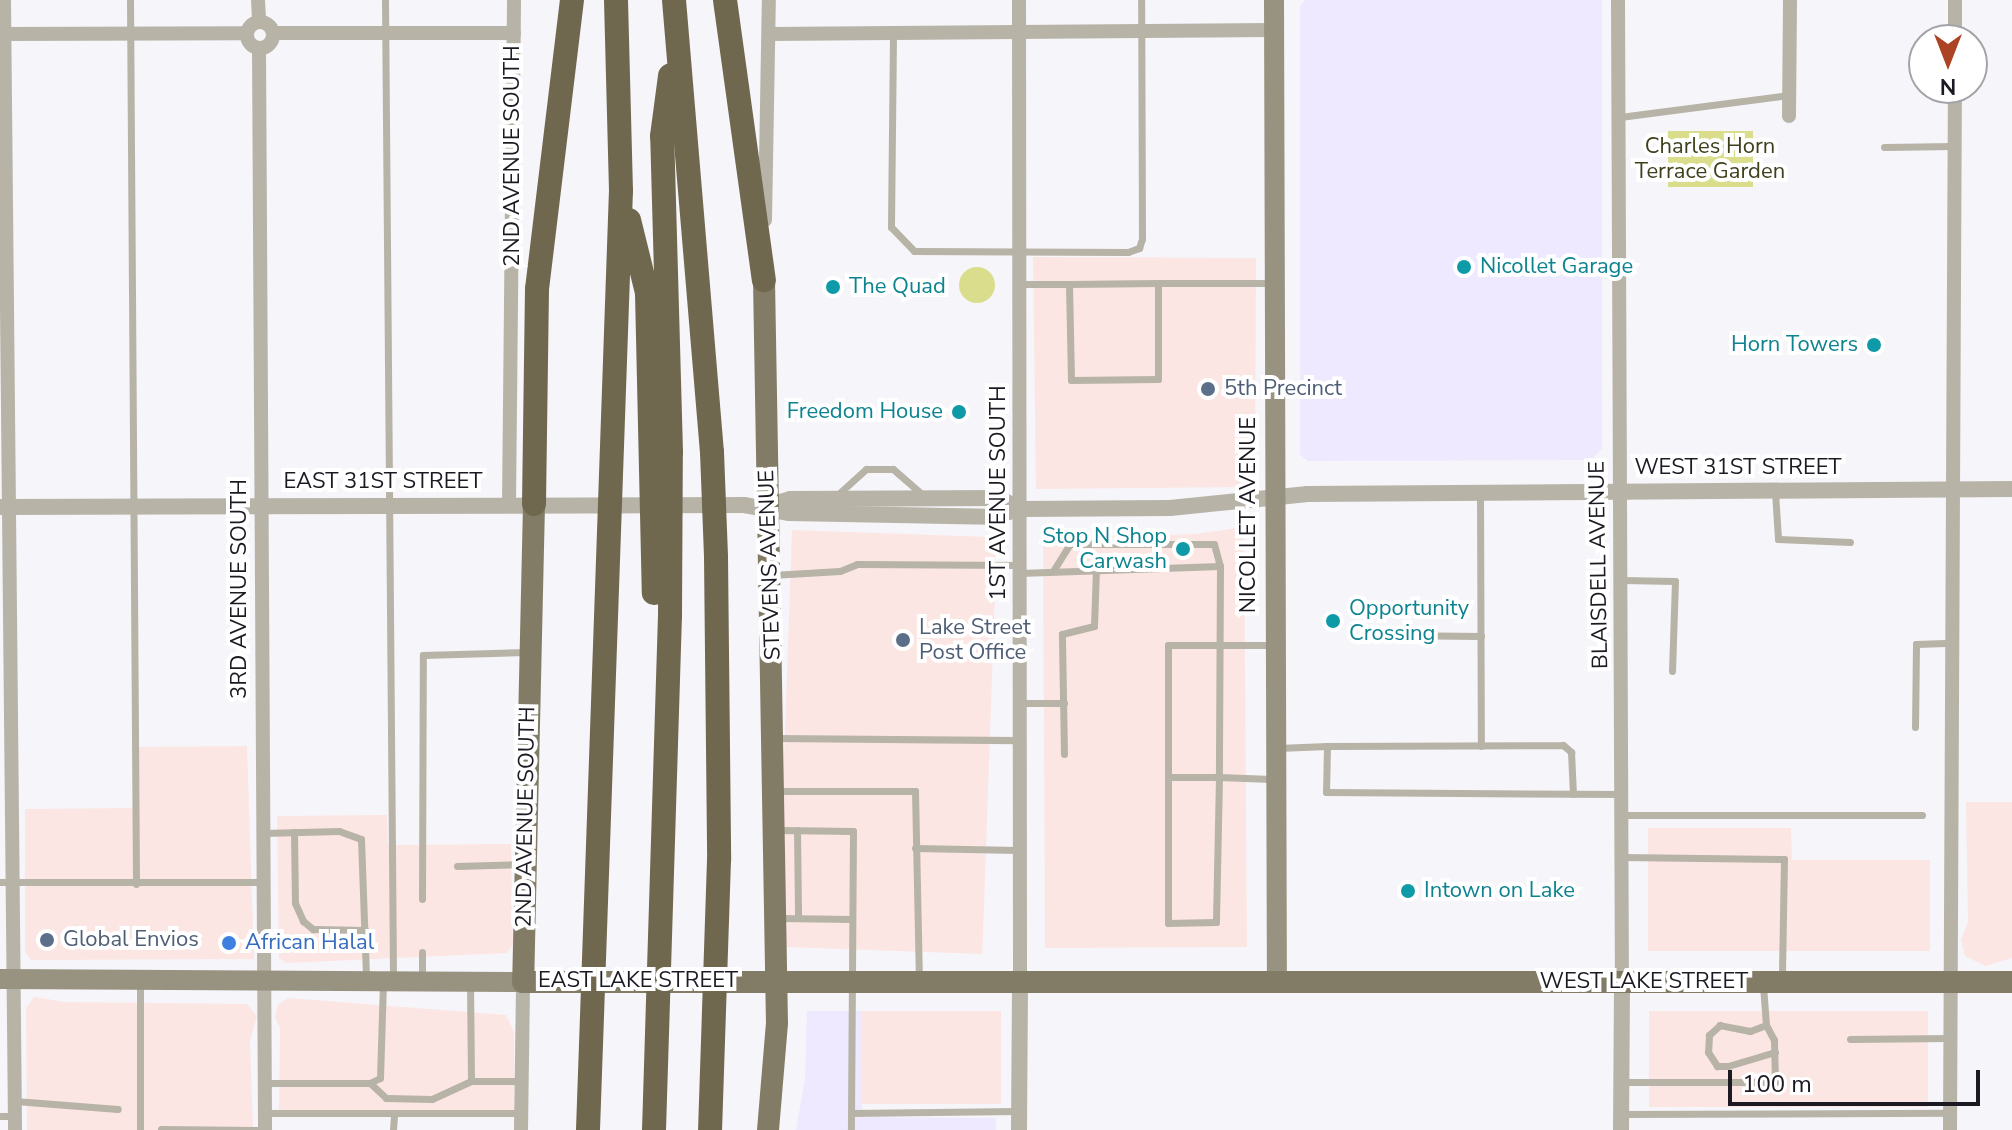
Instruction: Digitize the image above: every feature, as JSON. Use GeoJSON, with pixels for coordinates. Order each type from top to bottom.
{"type":"FeatureCollection","features":[{"type":"Feature","properties":{"kind":"highway"},"geometry":{"type":"LineString","coordinates":[[534,504],[537,289],[572,0]]}},
{"type":"Feature","properties":{"kind":"highway"},"geometry":{"type":"LineString","coordinates":[[589,1121],[611,558],[621,191],[616,0]]}},
{"type":"Feature","properties":{"kind":"highway"},"geometry":{"type":"LineString","coordinates":[[674,0],[712,452],[716,557],[719,860],[710,1123]]}},
{"type":"Feature","properties":{"kind":"highway"},"geometry":{"type":"LineString","coordinates":[[725,0],[764,280]]}},
{"type":"Feature","properties":{"kind":"highway"},"geometry":{"type":"LineString","coordinates":[[647,1122],[662,558],[662,136],[676,30]]}},
{"type":"Feature","properties":{"kind":"highway"},"geometry":{"type":"LineString","coordinates":[[621,191],[647,293],[662,452]]}},
{"type":"Feature","properties":{"kind":"main road","name":"NICOLLET AVENUE"},"geometry":{"type":"LineString","coordinates":[[1274,0],[1273,496],[1277,983]]}},
{"type":"Feature","properties":{"kind":"main road","name":"STEVENS AVENUE"},"geometry":{"type":"LineString","coordinates":[[764,280],[766,506],[772,575],[774,738],[775,982],[768,1130]]}},
{"type":"Feature","properties":{"kind":"main road","name":"2ND AVENUE SOUTH"},"geometry":{"type":"LineString","coordinates":[[523,982],[534,504]]}},
{"type":"Feature","properties":{"kind":"main road","name":"EAST LAKE STREET"},"geometry":{"type":"LineString","coordinates":[[8,979],[1277,983]]}},
{"type":"Feature","properties":{"kind":"main road","name":"WEST LAKE STREET"},"geometry":{"type":"LineString","coordinates":[[1277,983],[2012,982]]}},
{"type":"Feature","properties":{"kind":"street"},"geometry":{"type":"LineString","coordinates":[[4,0],[4,507],[11,1116]]}},
{"type":"Feature","properties":{"kind":"street"},"geometry":{"type":"LineString","coordinates":[[258,0],[259,22],[273,33],[514,33]]}},
{"type":"Feature","properties":{"kind":"street","name":"2ND AVENUE SOUTH"},"geometry":{"type":"LineString","coordinates":[[509,504],[514,0]]}},
{"type":"Feature","properties":{"kind":"street","name":"STEVENS AVENUE"},"geometry":{"type":"LineString","coordinates":[[764,280],[769,0]]}},
{"type":"Feature","properties":{"kind":"street","name":"1ST AVENUE SOUTH"},"geometry":{"type":"LineString","coordinates":[[1019,0],[1019,1130]]}},
{"type":"Feature","properties":{"kind":"street","name":"BLAISDELL AVENUE"},"geometry":{"type":"LineString","coordinates":[[1618,0],[1622,580],[1621,1122]]}},
{"type":"Feature","properties":{"kind":"street"},"geometry":{"type":"LineString","coordinates":[[1789,116],[1790,0]]}},
{"type":"Feature","properties":{"kind":"street"},"geometry":{"type":"LineString","coordinates":[[1955,0],[1955,24]]}},
{"type":"Feature","properties":{"kind":"street"},"geometry":{"type":"LineString","coordinates":[[2,34],[247,33],[259,22]]}},
{"type":"Feature","properties":{"kind":"street"},"geometry":{"type":"LineString","coordinates":[[770,34],[1273,30]]}},
{"type":"Feature","properties":{"kind":"street"},"geometry":{"type":"LineString","coordinates":[[247,33],[259,48],[269,44],[273,33]]}},
{"type":"Feature","properties":{"kind":"street","name":"3RD AVENUE SOUTH"},"geometry":{"type":"LineString","coordinates":[[259,48],[265,1130]]}},
{"type":"Feature","properties":{"kind":"street"},"geometry":{"type":"LineString","coordinates":[[1950,1130],[1955,104]]}},
{"type":"Feature","properties":{"kind":"street","name":"WEST 31ST STREET"},"geometry":{"type":"LineString","coordinates":[[1273,496],[2012,489]]}},
{"type":"Feature","properties":{"kind":"street","name":"EAST 31ST STREET"},"geometry":{"type":"LineString","coordinates":[[4,507],[391,504],[766,506],[789,513],[989,517],[1020,509],[1170,508],[1273,496]]}},
{"type":"Feature","properties":{"kind":"street","name":"EAST 31ST STREET"},"geometry":{"type":"LineString","coordinates":[[766,506],[790,499],[999,498],[1020,509]]}},
{"type":"Feature","properties":{"kind":"street","name":"2ND AVENUE SOUTH"},"geometry":{"type":"LineString","coordinates":[[521,1130],[523,982]]}},
{"type":"Feature","properties":{"kind":"lane"},"geometry":{"type":"LineString","coordinates":[[130,0],[136,506],[136,884]]}},
{"type":"Feature","properties":{"kind":"lane"},"geometry":{"type":"LineString","coordinates":[[265,1083],[370,1083],[380,1078],[391,504],[385,0]]}},
{"type":"Feature","properties":{"kind":"lane"},"geometry":{"type":"LineString","coordinates":[[893,35],[891,227],[914,251],[1139,248],[1141,0]]}},
{"type":"Feature","properties":{"kind":"lane"},"geometry":{"type":"LineString","coordinates":[[1620,117],[1789,95]]}},
{"type":"Feature","properties":{"kind":"lane"},"geometry":{"type":"LineString","coordinates":[[1884,147],[1955,146]]}},
{"type":"Feature","properties":{"kind":"lane"},"geometry":{"type":"LineString","coordinates":[[1069,284],[1071,380],[1158,379],[1158,283]]}},
{"type":"Feature","properties":{"kind":"lane"},"geometry":{"type":"LineString","coordinates":[[1021,284],[1273,283]]}},
{"type":"Feature","properties":{"kind":"lane"},"geometry":{"type":"LineString","coordinates":[[834,498],[866,469],[893,469],[925,498]]}},
{"type":"Feature","properties":{"kind":"lane"},"geometry":{"type":"LineString","coordinates":[[1775,490],[1778,539],[1850,542]]}},
{"type":"Feature","properties":{"kind":"lane"},"geometry":{"type":"LineString","coordinates":[[1480,492],[1481,746]]}},
{"type":"Feature","properties":{"kind":"lane"},"geometry":{"type":"LineString","coordinates":[[1053,571],[1070,544],[1214,544],[1220,566],[1221,646],[1216,922],[1168,923],[1168,645],[1221,646],[1274,645]]}},
{"type":"Feature","properties":{"kind":"lane"},"geometry":{"type":"LineString","coordinates":[[772,575],[840,571],[857,564],[1053,571],[1220,566]]}},
{"type":"Feature","properties":{"kind":"lane"},"geometry":{"type":"LineString","coordinates":[[1064,754],[1062,634],[1094,626],[1096,568]]}},
{"type":"Feature","properties":{"kind":"lane"},"geometry":{"type":"LineString","coordinates":[[1622,580],[1675,581],[1672,671]]}},
{"type":"Feature","properties":{"kind":"lane"},"geometry":{"type":"LineString","coordinates":[[1385,635],[1481,636]]}},
{"type":"Feature","properties":{"kind":"lane"},"geometry":{"type":"LineString","coordinates":[[1915,727],[1916,644],[1953,643]]}},
{"type":"Feature","properties":{"kind":"lane"},"geometry":{"type":"LineString","coordinates":[[422,899],[423,655],[529,652]]}},
{"type":"Feature","properties":{"kind":"lane"},"geometry":{"type":"LineString","coordinates":[[1021,703],[1064,703]]}},
{"type":"Feature","properties":{"kind":"lane"},"geometry":{"type":"LineString","coordinates":[[774,738],[1019,740]]}},
{"type":"Feature","properties":{"kind":"lane"},"geometry":{"type":"LineString","coordinates":[[1274,748],[1563,745],[1571,752],[1573,794]]}},
{"type":"Feature","properties":{"kind":"lane"},"geometry":{"type":"LineString","coordinates":[[1327,746],[1326,792],[1622,794]]}},
{"type":"Feature","properties":{"kind":"lane"},"geometry":{"type":"LineString","coordinates":[[1168,777],[1275,779]]}},
{"type":"Feature","properties":{"kind":"lane"},"geometry":{"type":"LineString","coordinates":[[773,791],[915,791],[919,983]]}},
{"type":"Feature","properties":{"kind":"lane"},"geometry":{"type":"LineString","coordinates":[[1622,815],[1922,815]]}},
{"type":"Feature","properties":{"kind":"lane"},"geometry":{"type":"LineString","coordinates":[[774,830],[853,831],[851,1130]]}},
{"type":"Feature","properties":{"kind":"lane"},"geometry":{"type":"LineString","coordinates":[[797,830],[798,918]]}},
{"type":"Feature","properties":{"kind":"lane"},"geometry":{"type":"LineString","coordinates":[[263,833],[339,831],[361,839],[365,930],[381,979]]}},
{"type":"Feature","properties":{"kind":"lane"},"geometry":{"type":"LineString","coordinates":[[294,832],[295,903],[303,921],[313,929],[365,930]]}},
{"type":"Feature","properties":{"kind":"lane"},"geometry":{"type":"LineString","coordinates":[[915,848],[1021,850]]}},
{"type":"Feature","properties":{"kind":"lane"},"geometry":{"type":"LineString","coordinates":[[1621,1081],[1775,1082],[1775,1052],[1766,1025],[1784,859],[1622,857]]}},
{"type":"Feature","properties":{"kind":"lane"},"geometry":{"type":"LineString","coordinates":[[457,866],[525,864]]}},
{"type":"Feature","properties":{"kind":"lane"},"geometry":{"type":"LineString","coordinates":[[7,882],[263,882]]}},
{"type":"Feature","properties":{"kind":"lane"},"geometry":{"type":"LineString","coordinates":[[774,918],[852,919]]}},
{"type":"Feature","properties":{"kind":"lane"},"geometry":{"type":"LineString","coordinates":[[422,952],[422,980]]}},
{"type":"Feature","properties":{"kind":"lane"},"geometry":{"type":"LineString","coordinates":[[140,980],[140,1130]]}},
{"type":"Feature","properties":{"kind":"lane"},"geometry":{"type":"LineString","coordinates":[[470,980],[471,1081]]}},
{"type":"Feature","properties":{"kind":"lane"},"geometry":{"type":"LineString","coordinates":[[1766,1025],[1750,1031],[1720,1025],[1709,1035],[1708,1052],[1717,1066],[1728,1066],[1775,1052]]}},
{"type":"Feature","properties":{"kind":"lane"},"geometry":{"type":"LineString","coordinates":[[1850,1039],[1950,1038]]}},
{"type":"Feature","properties":{"kind":"lane"},"geometry":{"type":"LineString","coordinates":[[370,1083],[386,1098],[432,1099],[471,1081],[523,1081]]}},
{"type":"Feature","properties":{"kind":"lane"},"geometry":{"type":"LineString","coordinates":[[11,1116],[118,1109]]}},
{"type":"Feature","properties":{"kind":"lane"},"geometry":{"type":"LineString","coordinates":[[851,1113],[1020,1111]]}},
{"type":"Feature","properties":{"kind":"lane"},"geometry":{"type":"LineString","coordinates":[[265,1113],[522,1113]]}},
{"type":"Feature","properties":{"kind":"lane"},"geometry":{"type":"LineString","coordinates":[[1621,1122],[1950,1113]]}},
{"type":"Feature","properties":{"kind":"lane"},"geometry":{"type":"LineString","coordinates":[[393,1130],[394,1114]]}},
{"type":"Feature","properties":{"kind":"lane"},"geometry":{"type":"LineString","coordinates":[[161,1129],[265,1130]]}},
{"type":"Feature","properties":{"kind":"shaded area","name":"Nicollet Garage"},"geometry":{"type":"Polygon","coordinates":[[[1305,0],[1602,0],[1602,449],[1591,460],[1308,461],[1300,455],[1300,6],[1305,0]]]}},
{"type":"Feature","properties":{"kind":"shaded area"},"geometry":{"type":"Polygon","coordinates":[[[1033,257],[1256,258],[1255,479],[1250,487],[1036,489],[1033,257]]]}},
{"type":"Feature","properties":{"kind":"shaded area"},"geometry":{"type":"Polygon","coordinates":[[[1244,527],[1247,947],[1045,948],[1043,538],[1196,534],[1244,527]]]}},
{"type":"Feature","properties":{"kind":"shaded area"},"geometry":{"type":"Polygon","coordinates":[[[792,530],[997,537],[982,954],[777,947],[792,530]]]}},
{"type":"Feature","properties":{"kind":"shaded area"},"geometry":{"type":"Polygon","coordinates":[[[247,746],[254,959],[31,960],[25,952],[25,809],[137,808],[137,747],[247,746]]]}},
{"type":"Feature","properties":{"kind":"shaded area"},"geometry":{"type":"Polygon","coordinates":[[[1966,802],[2012,802],[2012,958],[1985,966],[1965,956],[1961,940],[1968,922],[1966,802]]]}},
{"type":"Feature","properties":{"kind":"shaded area"},"geometry":{"type":"Polygon","coordinates":[[[387,815],[388,845],[511,844],[513,945],[507,953],[287,963],[279,958],[277,816],[387,815]]]}},
{"type":"Feature","properties":{"kind":"shaded area"},"geometry":{"type":"Polygon","coordinates":[[[1648,828],[1791,828],[1792,860],[1930,860],[1930,951],[1648,951],[1648,828]]]}},
{"type":"Feature","properties":{"kind":"shaded area"},"geometry":{"type":"Polygon","coordinates":[[[34,997],[65,1002],[247,1004],[257,1016],[250,1041],[253,1130],[27,1130],[26,1008],[34,997]]]}},
{"type":"Feature","properties":{"kind":"shaded area"},"geometry":{"type":"Polygon","coordinates":[[[288,998],[506,1015],[514,1032],[514,1113],[279,1112],[280,1028],[275,1017],[278,1005],[288,998]]]}},
{"type":"Feature","properties":{"kind":"shaded area"},"geometry":{"type":"Polygon","coordinates":[[[807,1011],[862,1011],[862,1117],[996,1118],[996,1130],[796,1130],[805,1079],[807,1011]]]}},
{"type":"Feature","properties":{"kind":"shaded area"},"geometry":{"type":"Polygon","coordinates":[[[862,1011],[1001,1011],[1001,1104],[862,1104],[862,1011]]]}},
{"type":"Feature","properties":{"kind":"shaded area"},"geometry":{"type":"Polygon","coordinates":[[[1649,1011],[1928,1011],[1928,1107],[1649,1107],[1649,1011]]]}},
{"type":"Feature","properties":{"kind":"green space","name":"Charles Horn Terrace Garden"},"geometry":{"type":"Polygon","coordinates":[[[1668,131],[1753,131],[1753,187],[1668,187],[1668,131]]]}},
{"type":"Feature","properties":{"kind":"green space"},"geometry":{"type":"Polygon","coordinates":[[[977,267],[990,272],[995,285],[990,298],[977,303],[964,298],[959,285],[964,272],[977,267]]]}},
{"type":"Feature","properties":{"kind":"place","name":"Nicollet Garage"},"geometry":{"type":"Point","coordinates":[1464,267]}},
{"type":"Feature","properties":{"kind":"place","name":"The Quad"},"geometry":{"type":"Point","coordinates":[833,287]}},
{"type":"Feature","properties":{"kind":"place","name":"Horn Towers"},"geometry":{"type":"Point","coordinates":[1874,345]}},
{"type":"Feature","properties":{"kind":"place","name":"5th Precinct"},"geometry":{"type":"Point","coordinates":[1208,389]}},
{"type":"Feature","properties":{"kind":"place","name":"Freedom House"},"geometry":{"type":"Point","coordinates":[959,412]}},
{"type":"Feature","properties":{"kind":"place","name":"Stop N Shop Carwash"},"geometry":{"type":"Point","coordinates":[1183,549]}},
{"type":"Feature","properties":{"kind":"place","name":"Opportunity Crossing"},"geometry":{"type":"Point","coordinates":[1333,621]}},
{"type":"Feature","properties":{"kind":"place","name":"Lake Street Post Office"},"geometry":{"type":"Point","coordinates":[903,640]}},
{"type":"Feature","properties":{"kind":"place","name":"Intown on Lake"},"geometry":{"type":"Point","coordinates":[1408,891]}},
{"type":"Feature","properties":{"kind":"place","name":"Global Envios"},"geometry":{"type":"Point","coordinates":[47,940]}},
{"type":"Feature","properties":{"kind":"place","name":"African Halal"},"geometry":{"type":"Point","coordinates":[229,943]}}]}
